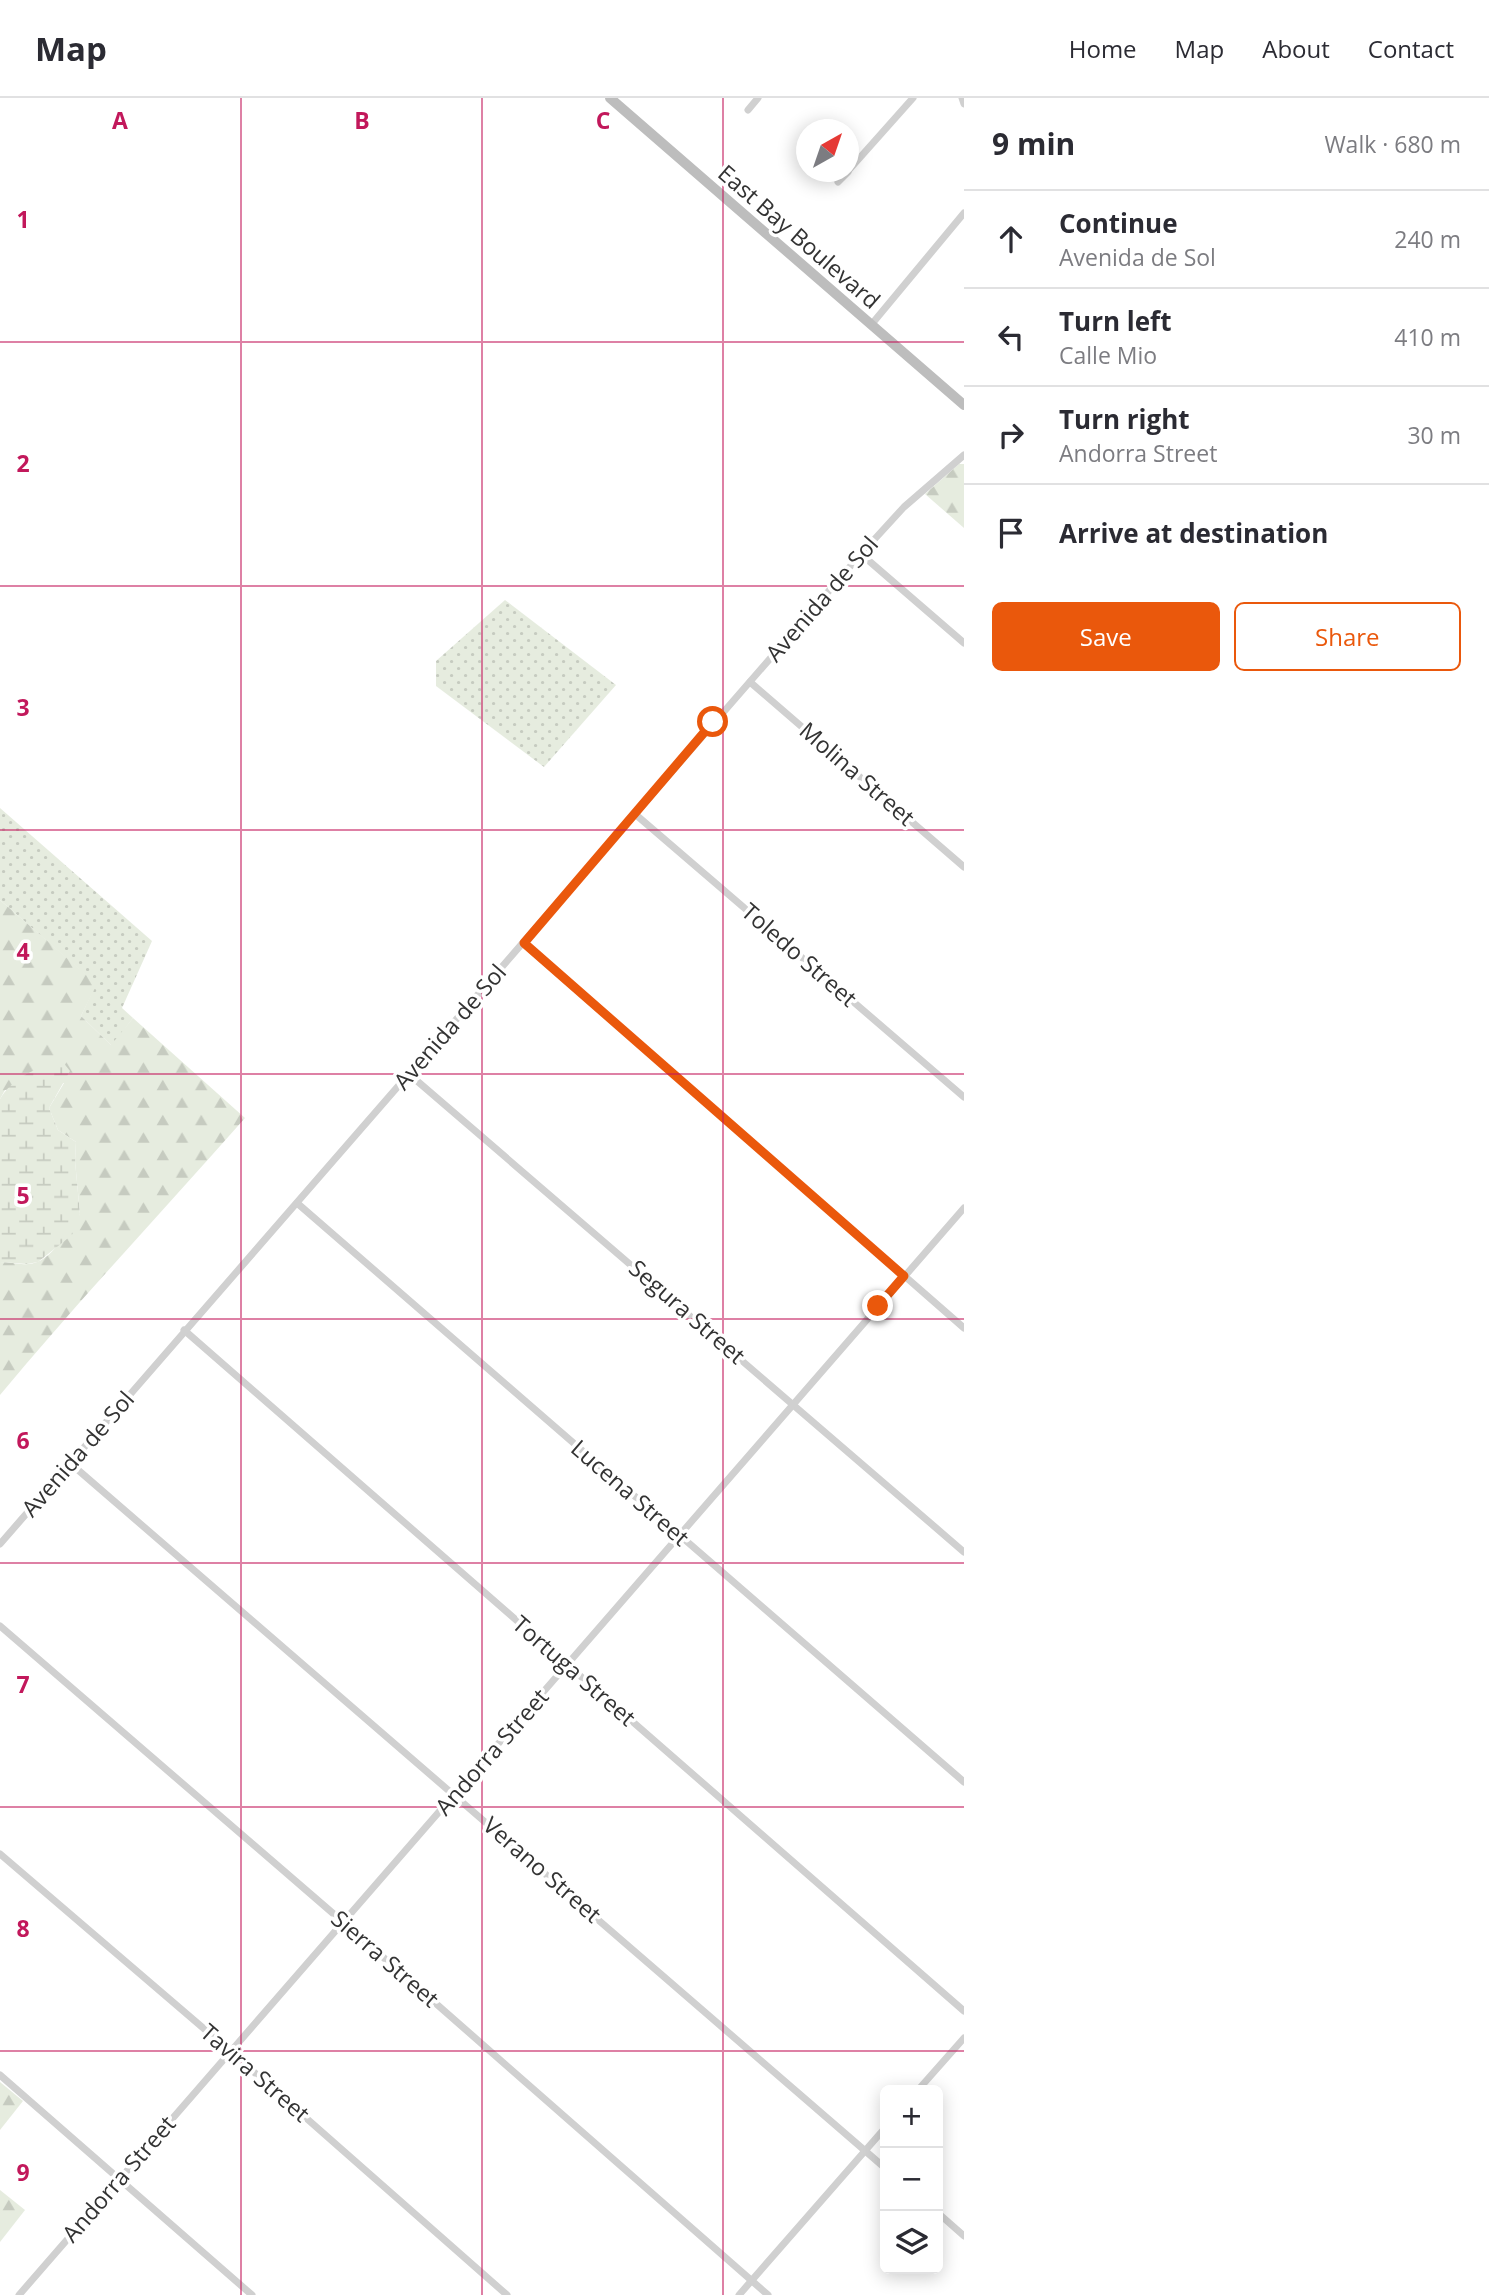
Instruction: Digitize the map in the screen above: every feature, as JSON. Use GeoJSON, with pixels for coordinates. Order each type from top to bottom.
{"type":"FeatureCollection","features":[{"type":"Feature","properties":{"kind":"main road","name":"East Bay Boulevard"},"geometry":{"type":"LineString","coordinates":[[610,98],[964,405]]}},
{"type":"Feature","properties":{"kind":"street"},"geometry":{"type":"LineString","coordinates":[[748,110],[758,98]]}},
{"type":"Feature","properties":{"kind":"street"},"geometry":{"type":"LineString","coordinates":[[859,159],[913,98]]}},
{"type":"Feature","properties":{"kind":"street"},"geometry":{"type":"LineString","coordinates":[[962,98],[964,104]]}},
{"type":"Feature","properties":{"kind":"street"},"geometry":{"type":"LineString","coordinates":[[871,325],[964,214]]}},
{"type":"Feature","properties":{"kind":"street","name":"Avenida de Sol"},"geometry":{"type":"LineString","coordinates":[[0,1544],[861,554],[904,507],[964,455]]}},
{"type":"Feature","properties":{"kind":"street"},"geometry":{"type":"LineString","coordinates":[[861,554],[964,643]]}},
{"type":"Feature","properties":{"kind":"street","name":"Molina Street"},"geometry":{"type":"LineString","coordinates":[[750,682],[964,867]]}},
{"type":"Feature","properties":{"kind":"street","name":"Toledo Street"},"geometry":{"type":"LineString","coordinates":[[635,814],[964,1097]]}},
{"type":"Feature","properties":{"kind":"street"},"geometry":{"type":"LineString","coordinates":[[524,943],[964,1328]]}},
{"type":"Feature","properties":{"kind":"street","name":"Segura Street"},"geometry":{"type":"LineString","coordinates":[[409,1073],[964,1552]]}},
{"type":"Feature","properties":{"kind":"street","name":"Lucena Street"},"geometry":{"type":"LineString","coordinates":[[297,1203],[964,1782]]}},
{"type":"Feature","properties":{"kind":"street","name":"Andorra Street"},"geometry":{"type":"LineString","coordinates":[[19,2295],[964,1208]]}},
{"type":"Feature","properties":{"kind":"street","name":"Tortuga Street"},"geometry":{"type":"LineString","coordinates":[[184,1331],[964,2011]]}},
{"type":"Feature","properties":{"kind":"street","name":"Verano Street"},"geometry":{"type":"LineString","coordinates":[[70,1463],[880,2164]]}},
{"type":"Feature","properties":{"kind":"street","name":"Sierra Street"},"geometry":{"type":"LineString","coordinates":[[0,1626],[343,1922],[768,2295]]}},
{"type":"Feature","properties":{"kind":"street","name":"Tavira Street"},"geometry":{"type":"LineString","coordinates":[[0,1854],[230,2051],[507,2295]]}},
{"type":"Feature","properties":{"kind":"street"},"geometry":{"type":"LineString","coordinates":[[922,2085],[964,2038]]}},
{"type":"Feature","properties":{"kind":"street"},"geometry":{"type":"LineString","coordinates":[[0,2075],[252,2295]]}},
{"type":"Feature","properties":{"kind":"street"},"geometry":{"type":"LineString","coordinates":[[739,2295],[880,2134]]}},
{"type":"Feature","properties":{"kind":"street"},"geometry":{"type":"LineString","coordinates":[[943,2217],[964,2236]]}},
{"type":"Feature","properties":{"kind":"green space"},"geometry":{"type":"Polygon","coordinates":[[[959,464],[964,464],[964,528],[925,494],[959,464]]]}},
{"type":"Feature","properties":{"kind":"green space"},"geometry":{"type":"Polygon","coordinates":[[[505,600],[616,685],[544,767],[436,686],[436,661],[505,600]]]}},
{"type":"Feature","properties":{"kind":"green space"},"geometry":{"type":"Polygon","coordinates":[[[0,808],[152,941],[122,1008],[133,1018],[112,1046],[81,1016],[96,984],[0,900],[0,808]]]}},
{"type":"Feature","properties":{"kind":"green space"},"geometry":{"type":"Polygon","coordinates":[[[0,900],[97,984],[81,1016],[111,1045],[133,1018],[245,1118],[0,1395],[0,1262],[28,1264],[44,1258],[58,1245],[80,1214],[76,1142],[58,1130],[49,1108],[64,1083],[5,1090],[0,1099],[0,900]]]}},
{"type":"Feature","properties":{"kind":"green space"},"geometry":{"type":"Polygon","coordinates":[[[62,1061],[70,1071],[49,1108],[58,1130],[76,1142],[80,1214],[72,1235],[38,1262],[0,1262],[0,1099],[12,1085],[27,1074],[62,1061]]]}},
{"type":"Feature","properties":{"kind":"green space"},"geometry":{"type":"Polygon","coordinates":[[[0,2082],[23,2101],[0,2130],[0,2082]]]}},
{"type":"Feature","properties":{"kind":"green space"},"geometry":{"type":"Polygon","coordinates":[[[0,2190],[25,2210],[0,2242],[0,2190]]]}},
{"type":"Feature","properties":{"kind":"route"},"geometry":{"type":"LineString","coordinates":[[713,722],[524,943],[904,1276],[878,1306]]}}]}
